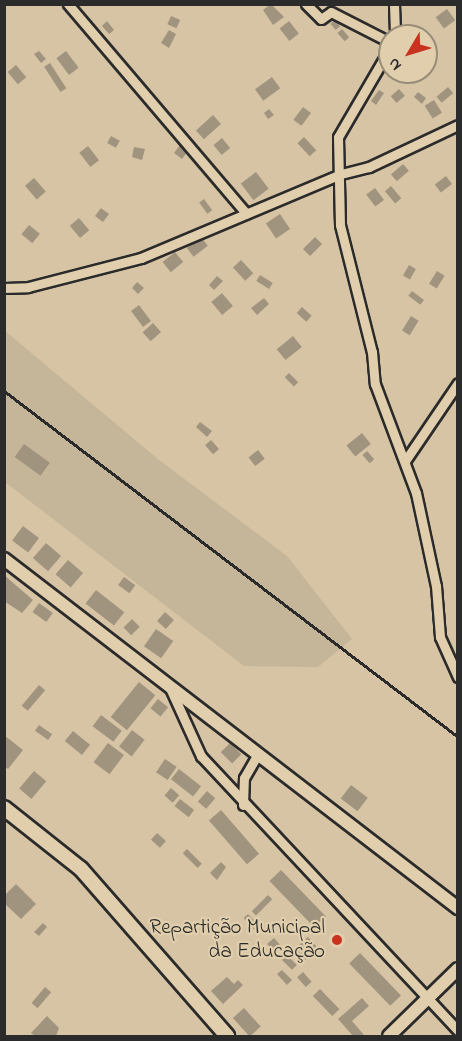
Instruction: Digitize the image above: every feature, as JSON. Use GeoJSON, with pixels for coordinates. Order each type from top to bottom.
{"type":"FeatureCollection","features":[{"type":"Feature","properties":{"kind":"main road"},"geometry":{"type":"LineString","coordinates":[[4,808],[46,837],[114,904],[227,1036]]}},
{"type":"Feature","properties":{"kind":"street"},"geometry":{"type":"LineString","coordinates":[[68,4],[246,213]]}},
{"type":"Feature","properties":{"kind":"street"},"geometry":{"type":"LineString","coordinates":[[306,4],[321,19],[331,12],[378,36]]}},
{"type":"Feature","properties":{"kind":"street"},"geometry":{"type":"LineString","coordinates":[[394,4],[395,24]]}},
{"type":"Feature","properties":{"kind":"street"},"geometry":{"type":"LineString","coordinates":[[378,69],[338,137],[341,174],[340,225],[372,352],[375,384],[405,461],[436,586],[440,637],[458,677]]}},
{"type":"Feature","properties":{"kind":"street"},"geometry":{"type":"LineString","coordinates":[[4,288],[28,287],[141,258],[341,174],[369,167],[458,125]]}},
{"type":"Feature","properties":{"kind":"street"},"geometry":{"type":"LineString","coordinates":[[405,461],[458,383]]}},
{"type":"Feature","properties":{"kind":"street"},"geometry":{"type":"LineString","coordinates":[[6,562],[458,908]]}},
{"type":"Feature","properties":{"kind":"street"},"geometry":{"type":"LineString","coordinates":[[169,686],[201,756],[243,805],[426,1000],[458,1031]]}},
{"type":"Feature","properties":{"kind":"street"},"geometry":{"type":"LineString","coordinates":[[243,805],[244,778],[258,754]]}},
{"type":"Feature","properties":{"kind":"street"},"geometry":{"type":"LineString","coordinates":[[388,1036],[458,969]]}},
{"type":"Feature","properties":{"kind":"shaded area"},"geometry":{"type":"Polygon","coordinates":[[[4,330],[159,460],[287,556],[352,639],[318,667],[244,666],[5,482],[4,330]]]}},
{"type":"Feature","properties":{"kind":"building"},"geometry":{"type":"Polygon","coordinates":[[[271,4],[284,17],[273,25],[263,10],[271,4]]]}},
{"type":"Feature","properties":{"kind":"building"},"geometry":{"type":"Polygon","coordinates":[[[447,9],[455,20],[444,29],[436,17],[447,9]]]}},
{"type":"Feature","properties":{"kind":"building"},"geometry":{"type":"Polygon","coordinates":[[[171,16],[180,20],[176,28],[167,24],[171,16]]]}},
{"type":"Feature","properties":{"kind":"building"},"geometry":{"type":"Polygon","coordinates":[[[335,20],[340,26],[336,30],[330,24],[335,20]]]}},
{"type":"Feature","properties":{"kind":"building"},"geometry":{"type":"Polygon","coordinates":[[[107,21],[114,30],[109,34],[102,26],[107,21]]]}},
{"type":"Feature","properties":{"kind":"building"},"geometry":{"type":"Polygon","coordinates":[[[289,21],[299,34],[289,41],[280,28],[289,21]]]}},
{"type":"Feature","properties":{"kind":"building"},"geometry":{"type":"Polygon","coordinates":[[[342,29],[349,37],[345,41],[337,33],[342,29]]]}},
{"type":"Feature","properties":{"kind":"building"},"geometry":{"type":"Polygon","coordinates":[[[169,30],[176,34],[169,48],[161,43],[169,30]]]}},
{"type":"Feature","properties":{"kind":"building"},"geometry":{"type":"Polygon","coordinates":[[[39,51],[46,59],[41,63],[34,54],[39,51]]]}},
{"type":"Feature","properties":{"kind":"building"},"geometry":{"type":"Polygon","coordinates":[[[66,51],[79,68],[69,75],[56,58],[66,51]]]}},
{"type":"Feature","properties":{"kind":"building"},"geometry":{"type":"Polygon","coordinates":[[[50,63],[66,88],[60,92],[44,67],[50,63]]]}},
{"type":"Feature","properties":{"kind":"building"},"geometry":{"type":"Polygon","coordinates":[[[16,65],[26,77],[18,84],[8,72],[16,65]]]}},
{"type":"Feature","properties":{"kind":"building"},"geometry":{"type":"Polygon","coordinates":[[[272,77],[280,88],[263,101],[255,89],[272,77]]]}},
{"type":"Feature","properties":{"kind":"building"},"geometry":{"type":"Polygon","coordinates":[[[448,87],[453,93],[442,103],[437,97],[448,87]]]}},
{"type":"Feature","properties":{"kind":"building"},"geometry":{"type":"Polygon","coordinates":[[[399,89],[405,96],[397,103],[391,96],[399,89]]]}},
{"type":"Feature","properties":{"kind":"building"},"geometry":{"type":"Polygon","coordinates":[[[379,90],[384,93],[376,105],[371,101],[379,90]]]}},
{"type":"Feature","properties":{"kind":"building"},"geometry":{"type":"Polygon","coordinates":[[[418,92],[426,98],[422,104],[414,97],[418,92]]]}},
{"type":"Feature","properties":{"kind":"building"},"geometry":{"type":"Polygon","coordinates":[[[434,100],[442,113],[433,119],[425,106],[434,100]]]}},
{"type":"Feature","properties":{"kind":"building"},"geometry":{"type":"Polygon","coordinates":[[[303,107],[311,113],[301,126],[293,120],[303,107]]]}},
{"type":"Feature","properties":{"kind":"building"},"geometry":{"type":"Polygon","coordinates":[[[269,109],[274,115],[268,119],[264,113],[269,109]]]}},
{"type":"Feature","properties":{"kind":"building"},"geometry":{"type":"Polygon","coordinates":[[[213,115],[221,124],[204,139],[196,130],[213,115]]]}},
{"type":"Feature","properties":{"kind":"building"},"geometry":{"type":"Polygon","coordinates":[[[111,136],[120,141],[116,148],[107,143],[111,136]]]}},
{"type":"Feature","properties":{"kind":"building"},"geometry":{"type":"Polygon","coordinates":[[[304,137],[316,150],[310,156],[297,143],[304,137]]]}},
{"type":"Feature","properties":{"kind":"building"},"geometry":{"type":"Polygon","coordinates":[[[222,138],[230,148],[222,155],[213,145],[222,138]]]}},
{"type":"Feature","properties":{"kind":"building"},"geometry":{"type":"Polygon","coordinates":[[[180,145],[188,151],[182,159],[174,153],[180,145]]]}},
{"type":"Feature","properties":{"kind":"building"},"geometry":{"type":"Polygon","coordinates":[[[88,146],[99,160],[90,167],[79,153],[88,146]]]}},
{"type":"Feature","properties":{"kind":"building"},"geometry":{"type":"Polygon","coordinates":[[[134,147],[145,149],[142,160],[132,157],[134,147]]]}},
{"type":"Feature","properties":{"kind":"building"},"geometry":{"type":"Polygon","coordinates":[[[403,164],[409,171],[397,181],[391,174],[403,164]]]}},
{"type":"Feature","properties":{"kind":"building"},"geometry":{"type":"Polygon","coordinates":[[[256,172],[269,189],[253,200],[241,183],[256,172]]]}},
{"type":"Feature","properties":{"kind":"building"},"geometry":{"type":"Polygon","coordinates":[[[446,176],[452,184],[441,192],[435,184],[446,176]]]}},
{"type":"Feature","properties":{"kind":"building"},"geometry":{"type":"Polygon","coordinates":[[[34,178],[46,192],[37,199],[25,186],[34,178]]]}},
{"type":"Feature","properties":{"kind":"building"},"geometry":{"type":"Polygon","coordinates":[[[391,186],[401,198],[395,203],[385,191],[391,186]]]}},
{"type":"Feature","properties":{"kind":"building"},"geometry":{"type":"Polygon","coordinates":[[[375,188],[384,200],[375,207],[366,195],[375,188]]]}},
{"type":"Feature","properties":{"kind":"building"},"geometry":{"type":"Polygon","coordinates":[[[204,199],[212,210],[207,214],[199,203],[204,199]]]}},
{"type":"Feature","properties":{"kind":"building"},"geometry":{"type":"Polygon","coordinates":[[[101,208],[109,214],[103,222],[95,216],[101,208]]]}},
{"type":"Feature","properties":{"kind":"building"},"geometry":{"type":"Polygon","coordinates":[[[280,214],[290,229],[276,238],[266,224],[280,214]]]}},
{"type":"Feature","properties":{"kind":"building"},"geometry":{"type":"Polygon","coordinates":[[[79,218],[89,230],[80,238],[70,226],[79,218]]]}},
{"type":"Feature","properties":{"kind":"building"},"geometry":{"type":"Polygon","coordinates":[[[29,225],[40,234],[32,243],[21,234],[29,225]]]}},
{"type":"Feature","properties":{"kind":"building"},"geometry":{"type":"Polygon","coordinates":[[[201,237],[208,246],[194,257],[187,248],[201,237]]]}},
{"type":"Feature","properties":{"kind":"building"},"geometry":{"type":"Polygon","coordinates":[[[315,237],[322,244],[310,256],[303,249],[315,237]]]}},
{"type":"Feature","properties":{"kind":"building"},"geometry":{"type":"Polygon","coordinates":[[[175,252],[183,262],[171,272],[163,262],[175,252]]]}},
{"type":"Feature","properties":{"kind":"building"},"geometry":{"type":"Polygon","coordinates":[[[241,260],[253,273],[245,281],[233,268],[241,260]]]}},
{"type":"Feature","properties":{"kind":"building"},"geometry":{"type":"Polygon","coordinates":[[[409,265],[416,269],[410,279],[403,275],[409,265]]]}},
{"type":"Feature","properties":{"kind":"building"},"geometry":{"type":"Polygon","coordinates":[[[437,271],[445,276],[437,288],[429,284],[437,271]]]}},
{"type":"Feature","properties":{"kind":"building"},"geometry":{"type":"Polygon","coordinates":[[[260,275],[273,283],[269,289],[256,281],[260,275]]]}},
{"type":"Feature","properties":{"kind":"building"},"geometry":{"type":"Polygon","coordinates":[[[217,276],[223,281],[214,290],[209,285],[217,276]]]}},
{"type":"Feature","properties":{"kind":"building"},"geometry":{"type":"Polygon","coordinates":[[[137,282],[144,288],[138,294],[132,288],[137,282]]]}},
{"type":"Feature","properties":{"kind":"building"},"geometry":{"type":"Polygon","coordinates":[[[412,291],[424,300],[420,305],[408,296],[412,291]]]}},
{"type":"Feature","properties":{"kind":"building"},"geometry":{"type":"Polygon","coordinates":[[[222,293],[233,306],[222,315],[211,302],[222,293]]]}},
{"type":"Feature","properties":{"kind":"building"},"geometry":{"type":"Polygon","coordinates":[[[264,298],[269,304],[257,315],[251,308],[264,298]]]}},
{"type":"Feature","properties":{"kind":"building"},"geometry":{"type":"Polygon","coordinates":[[[139,305],[151,321],[143,327],[131,311],[139,305]]]}},
{"type":"Feature","properties":{"kind":"building"},"geometry":{"type":"Polygon","coordinates":[[[302,307],[312,316],[306,322],[297,313],[302,307]]]}},
{"type":"Feature","properties":{"kind":"building"},"geometry":{"type":"Polygon","coordinates":[[[411,316],[419,321],[410,335],[402,330],[411,316]]]}},
{"type":"Feature","properties":{"kind":"building"},"geometry":{"type":"Polygon","coordinates":[[[153,323],[161,332],[151,341],[143,332],[153,323]]]}},
{"type":"Feature","properties":{"kind":"building"},"geometry":{"type":"Polygon","coordinates":[[[293,336],[302,347],[285,360],[277,349],[293,336]]]}},
{"type":"Feature","properties":{"kind":"building"},"geometry":{"type":"Polygon","coordinates":[[[289,373],[298,382],[294,386],[285,377],[289,373]]]}},
{"type":"Feature","properties":{"kind":"building"},"geometry":{"type":"Polygon","coordinates":[[[200,422],[212,431],[207,437],[196,427],[200,422]]]}},
{"type":"Feature","properties":{"kind":"building"},"geometry":{"type":"Polygon","coordinates":[[[362,433],[371,444],[355,456],[346,446],[362,433]]]}},
{"type":"Feature","properties":{"kind":"building"},"geometry":{"type":"Polygon","coordinates":[[[211,440],[219,449],[213,454],[205,445],[211,440]]]}},
{"type":"Feature","properties":{"kind":"building"},"geometry":{"type":"Polygon","coordinates":[[[24,444],[50,463],[40,476],[15,457],[24,444]]]}},
{"type":"Feature","properties":{"kind":"building"},"geometry":{"type":"Polygon","coordinates":[[[258,450],[265,459],[255,466],[249,457],[258,450]]]}},
{"type":"Feature","properties":{"kind":"building"},"geometry":{"type":"Polygon","coordinates":[[[367,451],[374,459],[370,463],[362,455],[367,451]]]}},
{"type":"Feature","properties":{"kind":"building"},"geometry":{"type":"Polygon","coordinates":[[[23,526],[39,538],[28,552],[12,540],[23,526]]]}},
{"type":"Feature","properties":{"kind":"building"},"geometry":{"type":"Polygon","coordinates":[[[46,543],[61,556],[48,571],[33,558],[46,543]]]}},
{"type":"Feature","properties":{"kind":"building"},"geometry":{"type":"Polygon","coordinates":[[[68,560],[83,573],[71,587],[56,574],[68,560]]]}},
{"type":"Feature","properties":{"kind":"building"},"geometry":{"type":"Polygon","coordinates":[[[4,575],[33,600],[22,613],[4,601],[4,575]]]}},
{"type":"Feature","properties":{"kind":"building"},"geometry":{"type":"Polygon","coordinates":[[[124,577],[135,585],[129,593],[118,585],[124,577]]]}},
{"type":"Feature","properties":{"kind":"building"},"geometry":{"type":"Polygon","coordinates":[[[96,590],[124,612],[114,626],[86,603],[96,590]]]}},
{"type":"Feature","properties":{"kind":"building"},"geometry":{"type":"Polygon","coordinates":[[[39,603],[53,613],[46,622],[33,612],[39,603]]]}},
{"type":"Feature","properties":{"kind":"building"},"geometry":{"type":"Polygon","coordinates":[[[165,612],[174,620],[166,629],[157,621],[165,612]]]}},
{"type":"Feature","properties":{"kind":"building"},"geometry":{"type":"Polygon","coordinates":[[[132,619],[140,627],[131,635],[124,627],[132,619]]]}},
{"type":"Feature","properties":{"kind":"building"},"geometry":{"type":"Polygon","coordinates":[[[156,629],[173,641],[161,658],[144,646],[156,629]]]}},
{"type":"Feature","properties":{"kind":"building"},"geometry":{"type":"Polygon","coordinates":[[[139,682],[155,695],[127,730],[111,717],[139,682]]]}},
{"type":"Feature","properties":{"kind":"building"},"geometry":{"type":"Polygon","coordinates":[[[39,685],[45,690],[28,711],[22,706],[39,685]]]}},
{"type":"Feature","properties":{"kind":"building"},"geometry":{"type":"Polygon","coordinates":[[[158,699],[168,707],[161,717],[150,708],[158,699]]]}},
{"type":"Feature","properties":{"kind":"building"},"geometry":{"type":"Polygon","coordinates":[[[101,715],[122,731],[113,742],[93,726],[101,715]]]}},
{"type":"Feature","properties":{"kind":"building"},"geometry":{"type":"Polygon","coordinates":[[[39,725],[52,734],[48,740],[35,731],[39,725]]]}},
{"type":"Feature","properties":{"kind":"building"},"geometry":{"type":"Polygon","coordinates":[[[132,730],[145,740],[132,756],[119,747],[132,730]]]}},
{"type":"Feature","properties":{"kind":"building"},"geometry":{"type":"Polygon","coordinates":[[[73,731],[90,745],[82,755],[65,741],[73,731]]]}},
{"type":"Feature","properties":{"kind":"building"},"geometry":{"type":"Polygon","coordinates":[[[4,735],[23,750],[8,769],[4,766],[4,735]]]}},
{"type":"Feature","properties":{"kind":"building"},"geometry":{"type":"Polygon","coordinates":[[[108,743],[124,755],[110,774],[94,762],[108,743]]]}},
{"type":"Feature","properties":{"kind":"building"},"geometry":{"type":"Polygon","coordinates":[[[230,743],[241,754],[232,764],[221,752],[230,743]]]}},
{"type":"Feature","properties":{"kind":"building"},"geometry":{"type":"Polygon","coordinates":[[[165,759],[177,767],[168,780],[156,772],[165,759]]]}},
{"type":"Feature","properties":{"kind":"building"},"geometry":{"type":"Polygon","coordinates":[[[179,769],[201,786],[193,796],[171,779],[179,769]]]}},
{"type":"Feature","properties":{"kind":"building"},"geometry":{"type":"Polygon","coordinates":[[[34,771],[46,781],[31,799],[19,789],[34,771]]]}},
{"type":"Feature","properties":{"kind":"building"},"geometry":{"type":"Polygon","coordinates":[[[351,785],[368,798],[358,811],[341,799],[351,785]]]}},
{"type":"Feature","properties":{"kind":"building"},"geometry":{"type":"Polygon","coordinates":[[[171,788],[179,795],[173,803],[164,796],[171,788]]]}},
{"type":"Feature","properties":{"kind":"building"},"geometry":{"type":"Polygon","coordinates":[[[207,791],[215,798],[206,809],[198,802],[207,791]]]}},
{"type":"Feature","properties":{"kind":"building"},"geometry":{"type":"Polygon","coordinates":[[[180,799],[194,810],[189,817],[174,806],[180,799]]]}},
{"type":"Feature","properties":{"kind":"building"},"geometry":{"type":"Polygon","coordinates":[[[221,810],[259,854],[247,864],[209,820],[221,810]]]}},
{"type":"Feature","properties":{"kind":"building"},"geometry":{"type":"Polygon","coordinates":[[[157,833],[166,841],[160,848],[151,840],[157,833]]]}},
{"type":"Feature","properties":{"kind":"building"},"geometry":{"type":"Polygon","coordinates":[[[187,849],[202,864],[198,868],[183,853],[187,849]]]}},
{"type":"Feature","properties":{"kind":"building"},"geometry":{"type":"Polygon","coordinates":[[[221,862],[226,867],[217,880],[210,873],[221,862]]]}},
{"type":"Feature","properties":{"kind":"building"},"geometry":{"type":"Polygon","coordinates":[[[281,870],[326,917],[315,928],[269,881],[281,870]]]}},
{"type":"Feature","properties":{"kind":"building"},"geometry":{"type":"Polygon","coordinates":[[[16,884],[36,904],[21,919],[4,903],[4,896],[16,884]]]}},
{"type":"Feature","properties":{"kind":"building"},"geometry":{"type":"Polygon","coordinates":[[[268,895],[272,899],[256,916],[252,911],[268,895]]]}},
{"type":"Feature","properties":{"kind":"building"},"geometry":{"type":"Polygon","coordinates":[[[248,914],[262,929],[258,933],[244,918],[248,914]]]}},
{"type":"Feature","properties":{"kind":"building"},"geometry":{"type":"Polygon","coordinates":[[[43,923],[47,927],[39,936],[34,932],[43,923]]]}},
{"type":"Feature","properties":{"kind":"building"},"geometry":{"type":"Polygon","coordinates":[[[308,937],[318,948],[302,963],[292,952],[308,937]]]}},
{"type":"Feature","properties":{"kind":"building"},"geometry":{"type":"Polygon","coordinates":[[[274,938],[281,946],[274,952],[267,944],[274,938]]]}},
{"type":"Feature","properties":{"kind":"building"},"geometry":{"type":"Polygon","coordinates":[[[360,953],[401,995],[390,1006],[349,963],[360,953]]]}},
{"type":"Feature","properties":{"kind":"building"},"geometry":{"type":"Polygon","coordinates":[[[287,955],[297,965],[292,970],[282,960],[287,955]]]}},
{"type":"Feature","properties":{"kind":"building"},"geometry":{"type":"Polygon","coordinates":[[[282,970],[292,980],[287,985],[277,974],[282,970]]]}},
{"type":"Feature","properties":{"kind":"building"},"geometry":{"type":"Polygon","coordinates":[[[303,972],[312,982],[306,987],[297,977],[303,972]]]}},
{"type":"Feature","properties":{"kind":"building"},"geometry":{"type":"Polygon","coordinates":[[[227,977],[234,984],[238,980],[243,985],[223,1004],[211,991],[227,977]]]}},
{"type":"Feature","properties":{"kind":"building"},"geometry":{"type":"Polygon","coordinates":[[[45,987],[51,992],[38,1008],[32,1003],[45,987]]]}},
{"type":"Feature","properties":{"kind":"building"},"geometry":{"type":"Polygon","coordinates":[[[320,989],[339,1009],[332,1016],[313,996],[320,989]]]}},
{"type":"Feature","properties":{"kind":"building"},"geometry":{"type":"Polygon","coordinates":[[[362,998],[369,1006],[352,1021],[364,1035],[353,1036],[338,1019],[362,998]]]}},
{"type":"Feature","properties":{"kind":"building"},"geometry":{"type":"Polygon","coordinates":[[[244,1008],[261,1027],[249,1036],[233,1018],[244,1008]]]}},
{"type":"Feature","properties":{"kind":"building"},"geometry":{"type":"Polygon","coordinates":[[[47,1016],[59,1028],[56,1036],[35,1036],[31,1033],[47,1016]]]}},
{"type":"Feature","properties":{"kind":"railway"},"geometry":{"type":"LineString","coordinates":[[4,391],[458,737]]}},
{"type":"Feature","properties":{"kind":"place","name":"Repartição Municipal da Educação"},"geometry":{"type":"Point","coordinates":[337,940]}}]}
